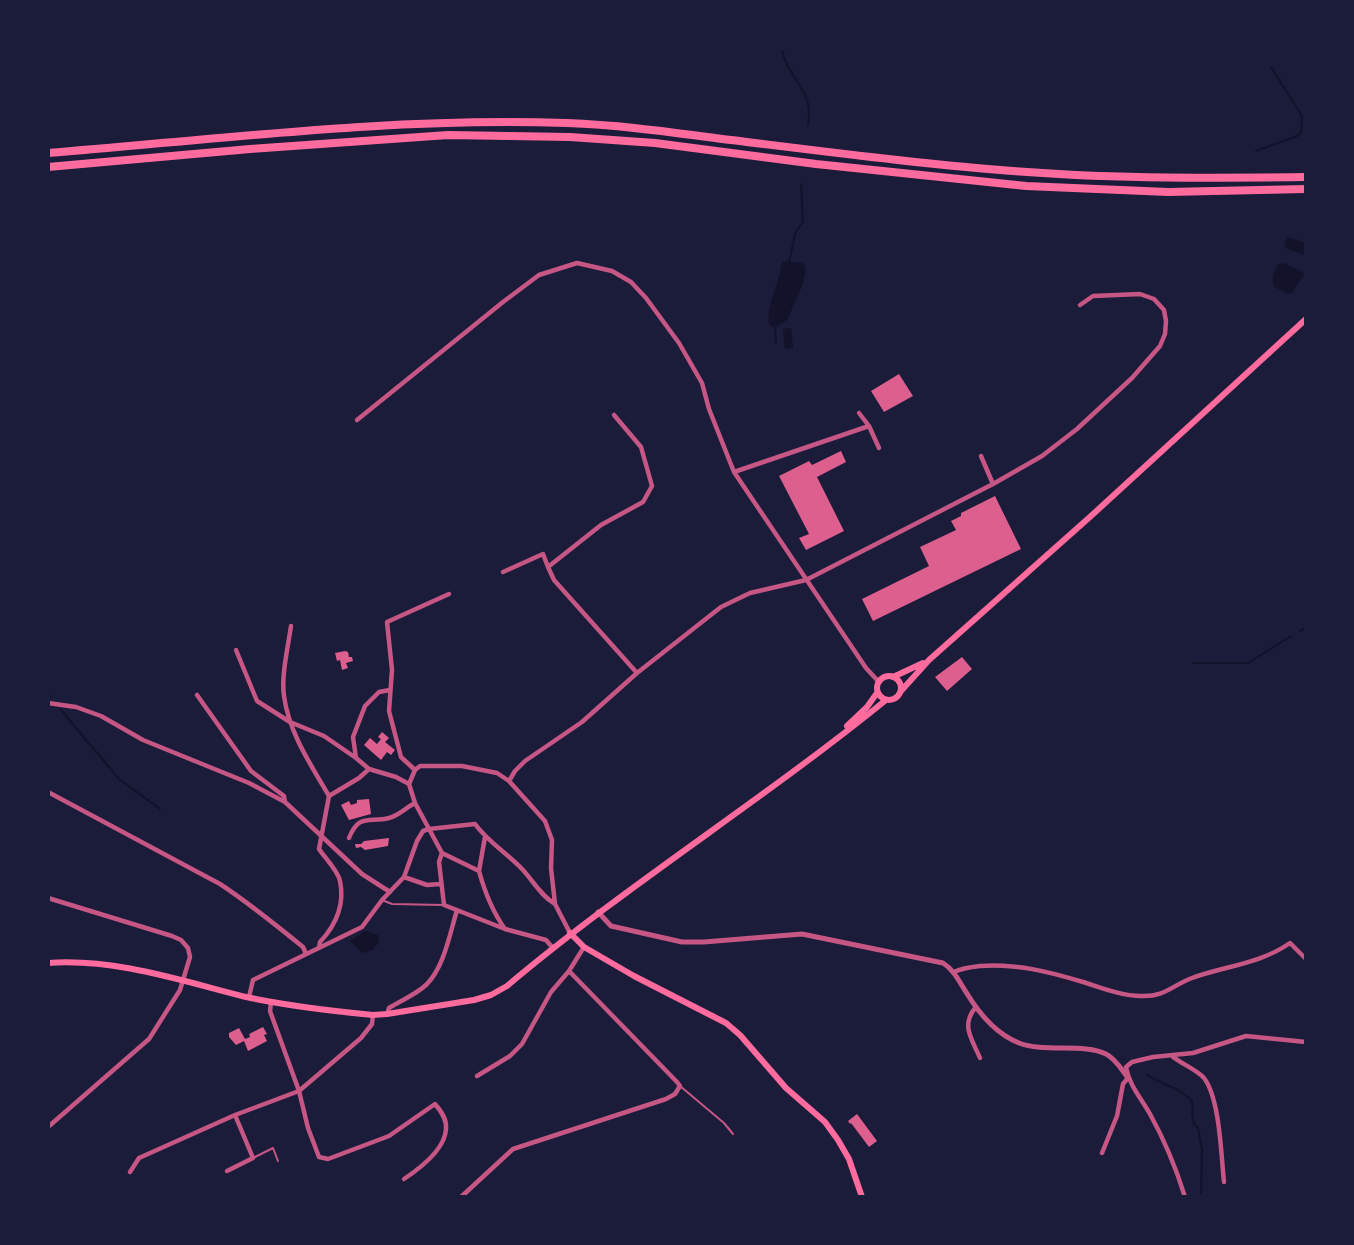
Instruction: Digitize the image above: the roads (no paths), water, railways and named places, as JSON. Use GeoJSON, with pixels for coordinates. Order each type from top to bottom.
{"type":"FeatureCollection","features":[{"type":"Feature","properties":{"kind":"highway"},"geometry":{"type":"LineString","coordinates":[[48,153],[248,135],[459,122],[569,123],[1028,172],[1167,178],[1306,177]]}},
{"type":"Feature","properties":{"kind":"highway"},"geometry":{"type":"LineString","coordinates":[[48,167],[448,135],[570,137],[656,143],[816,164],[1026,186],[1168,192],[1306,189]]}},
{"type":"Feature","properties":{"kind":"main road"},"geometry":{"type":"LineString","coordinates":[[48,963],[90,963],[183,981],[271,1002],[374,1015],[474,1000],[491,995],[507,986],[597,912],[740,811],[886,700],[895,699],[929,660],[1306,319]]}},
{"type":"Feature","properties":{"kind":"main road"},"geometry":{"type":"LineString","coordinates":[[831,741],[867,707],[877,693],[878,681],[883,677],[893,677],[913,669],[929,660]]}},
{"type":"Feature","properties":{"kind":"main road"},"geometry":{"type":"LineString","coordinates":[[893,677],[900,682],[901,691]]}},
{"type":"Feature","properties":{"kind":"main road"},"geometry":{"type":"LineString","coordinates":[[877,693],[886,700]]}},
{"type":"Feature","properties":{"kind":"main road"},"geometry":{"type":"LineString","coordinates":[[570,933],[584,947],[634,976],[726,1023],[740,1035],[786,1088],[825,1122],[849,1159],[862,1197]]}},
{"type":"Feature","properties":{"kind":"street"},"geometry":{"type":"LineString","coordinates":[[357,420],[539,275],[577,263],[612,271],[631,282],[646,298],[679,343],[702,383],[709,409],[734,472],[866,668],[878,681]]}},
{"type":"Feature","properties":{"kind":"street"},"geometry":{"type":"LineString","coordinates":[[509,781],[525,761],[582,722],[637,673],[721,607],[750,593],[806,580],[993,484],[1042,456],[1077,429],[1132,378],[1160,346],[1165,334],[1164,310],[1154,299],[1140,294],[1093,296],[1080,304]]}},
{"type":"Feature","properties":{"kind":"street"},"geometry":{"type":"LineString","coordinates":[[859,413],[869,426],[879,448]]}},
{"type":"Feature","properties":{"kind":"street"},"geometry":{"type":"LineString","coordinates":[[548,567],[601,525],[643,502],[652,486],[640,447],[614,415]]}},
{"type":"Feature","properties":{"kind":"street"},"geometry":{"type":"LineString","coordinates":[[734,472],[869,426]]}},
{"type":"Feature","properties":{"kind":"street"},"geometry":{"type":"LineString","coordinates":[[981,456],[993,484]]}},
{"type":"Feature","properties":{"kind":"street"},"geometry":{"type":"LineString","coordinates":[[503,572],[543,554],[554,580],[637,673]]}},
{"type":"Feature","properties":{"kind":"street"},"geometry":{"type":"LineString","coordinates":[[415,770],[401,757],[389,711],[392,658],[387,622],[449,594]]}},
{"type":"Feature","properties":{"kind":"street"},"geometry":{"type":"LineString","coordinates":[[291,626],[284,694],[290,722],[301,748],[329,796],[320,849],[340,880],[340,910],[332,930],[320,942],[319,948]]}},
{"type":"Feature","properties":{"kind":"street"},"geometry":{"type":"LineString","coordinates":[[236,650],[257,701],[290,722],[324,736],[369,769],[396,777],[409,784]]}},
{"type":"Feature","properties":{"kind":"street"},"geometry":{"type":"LineString","coordinates":[[356,758],[353,737],[365,706],[379,692],[390,690]]}},
{"type":"Feature","properties":{"kind":"street"},"geometry":{"type":"LineString","coordinates":[[197,695],[251,771],[284,796],[285,802]]}},
{"type":"Feature","properties":{"kind":"street"},"geometry":{"type":"LineString","coordinates":[[48,703],[76,707],[101,716],[143,740],[249,783],[285,802],[362,874],[390,892]]}},
{"type":"Feature","properties":{"kind":"street"},"geometry":{"type":"LineString","coordinates":[[479,871],[442,853],[415,802],[409,784],[415,770],[420,766],[462,766],[497,773],[509,781],[545,821],[552,840],[551,868],[555,904],[570,933]]}},
{"type":"Feature","properties":{"kind":"street"},"geometry":{"type":"LineString","coordinates":[[329,796],[359,778],[369,769]]}},
{"type":"Feature","properties":{"kind":"street"},"geometry":{"type":"LineString","coordinates":[[48,792],[242,898],[303,947],[306,954]]}},
{"type":"Feature","properties":{"kind":"street"},"geometry":{"type":"LineString","coordinates":[[349,838],[352,829],[363,820],[391,818],[415,802]]}},
{"type":"Feature","properties":{"kind":"street"},"geometry":{"type":"LineString","coordinates":[[249,997],[253,980],[362,927],[382,900],[404,877],[420,836],[429,829],[475,824],[485,837],[522,868],[548,900],[555,904]]}},
{"type":"Feature","properties":{"kind":"street"},"geometry":{"type":"LineString","coordinates":[[485,837],[479,871],[495,914],[505,929]]}},
{"type":"Feature","properties":{"kind":"street"},"geometry":{"type":"LineString","coordinates":[[442,853],[439,862],[444,905],[505,929],[546,940],[552,947]]}},
{"type":"Feature","properties":{"kind":"street"},"geometry":{"type":"LineString","coordinates":[[404,877],[427,885],[440,884]]}},
{"type":"Feature","properties":{"kind":"street"},"geometry":{"type":"LineString","coordinates":[[48,898],[181,940],[188,948],[190,957],[180,990],[149,1039],[129,1059],[48,1127]]}},
{"type":"Feature","properties":{"kind":"street"},"geometry":{"type":"LineString","coordinates":[[387,1014],[389,1008],[413,995],[430,980],[445,953],[457,910]]}},
{"type":"Feature","properties":{"kind":"street"},"geometry":{"type":"LineString","coordinates":[[597,912],[612,926],[682,942],[802,934],[943,963],[954,972],[989,1023],[1019,1043],[1059,1049],[1090,1049],[1108,1054],[1128,1077],[1150,1114],[1174,1162],[1185,1197]]}},
{"type":"Feature","properties":{"kind":"street"},"geometry":{"type":"LineString","coordinates":[[954,972],[960,969],[1001,964],[1057,974],[1139,997],[1161,996],[1172,987],[1190,979],[1242,965],[1278,951],[1290,943],[1306,959]]}},
{"type":"Feature","properties":{"kind":"street"},"geometry":{"type":"LineString","coordinates":[[477,1076],[510,1056],[522,1044],[551,992],[569,971],[584,947]]}},
{"type":"Feature","properties":{"kind":"street"},"geometry":{"type":"LineString","coordinates":[[461,1197],[513,1149],[666,1099],[675,1094],[680,1086],[569,971]]}},
{"type":"Feature","properties":{"kind":"street"},"geometry":{"type":"LineString","coordinates":[[271,1002],[270,1011],[299,1090],[308,1128],[319,1157],[328,1159],[389,1136],[435,1104],[443,1114],[446,1130],[439,1147],[422,1167],[404,1179]]}},
{"type":"Feature","properties":{"kind":"street"},"geometry":{"type":"LineString","coordinates":[[976,1007],[967,1020],[980,1058]]}},
{"type":"Feature","properties":{"kind":"street"},"geometry":{"type":"LineString","coordinates":[[130,1172],[139,1158],[235,1115],[299,1090],[361,1038],[372,1024],[374,1015]]}},
{"type":"Feature","properties":{"kind":"street"},"geometry":{"type":"LineString","coordinates":[[1101,1153],[1117,1116],[1124,1084],[1128,1077],[1126,1067],[1132,1062],[1153,1057],[1193,1053],[1246,1036],[1306,1042]]}},
{"type":"Feature","properties":{"kind":"street"},"geometry":{"type":"LineString","coordinates":[[1172,1056],[1203,1077],[1212,1095],[1218,1125],[1224,1182]]}},
{"type":"Feature","properties":{"kind":"street"},"geometry":{"type":"LineString","coordinates":[[227,1171],[253,1158],[235,1115]]}},
{"type":"Feature","properties":{"kind":"lane"},"geometry":{"type":"LineString","coordinates":[[382,900],[392,904],[444,905]]}},
{"type":"Feature","properties":{"kind":"lane"},"geometry":{"type":"LineString","coordinates":[[680,1086],[734,1134]]}},
{"type":"Feature","properties":{"kind":"lane"},"geometry":{"type":"LineString","coordinates":[[253,1158],[273,1148],[278,1161]]}},
{"type":"Feature","properties":{"kind":"waterway"},"geometry":{"type":"LineString","coordinates":[[782,48],[787,64],[808,102],[808,125]]}},
{"type":"Feature","properties":{"kind":"waterway"},"geometry":{"type":"LineString","coordinates":[[1256,151],[1301,133],[1302,116],[1271,67]]}},
{"type":"Feature","properties":{"kind":"waterway"},"geometry":{"type":"LineString","coordinates":[[789,262],[796,231],[803,222],[801,184]]}},
{"type":"Feature","properties":{"kind":"waterway"},"geometry":{"type":"LineString","coordinates":[[775,328],[776,343]]}},
{"type":"Feature","properties":{"kind":"waterway"},"geometry":{"type":"LineString","coordinates":[[1300,631],[1306,628]]}},
{"type":"Feature","properties":{"kind":"waterway"},"geometry":{"type":"LineString","coordinates":[[1193,663],[1248,663],[1291,636]]}},
{"type":"Feature","properties":{"kind":"waterway"},"geometry":{"type":"LineString","coordinates":[[48,694],[51,697]]}},
{"type":"Feature","properties":{"kind":"waterway"},"geometry":{"type":"LineString","coordinates":[[61,710],[119,779],[160,809]]}},
{"type":"Feature","properties":{"kind":"waterway"},"geometry":{"type":"LineString","coordinates":[[1146,1074],[1181,1092],[1192,1101],[1194,1124],[1198,1128],[1202,1150],[1201,1197]]}}]}
